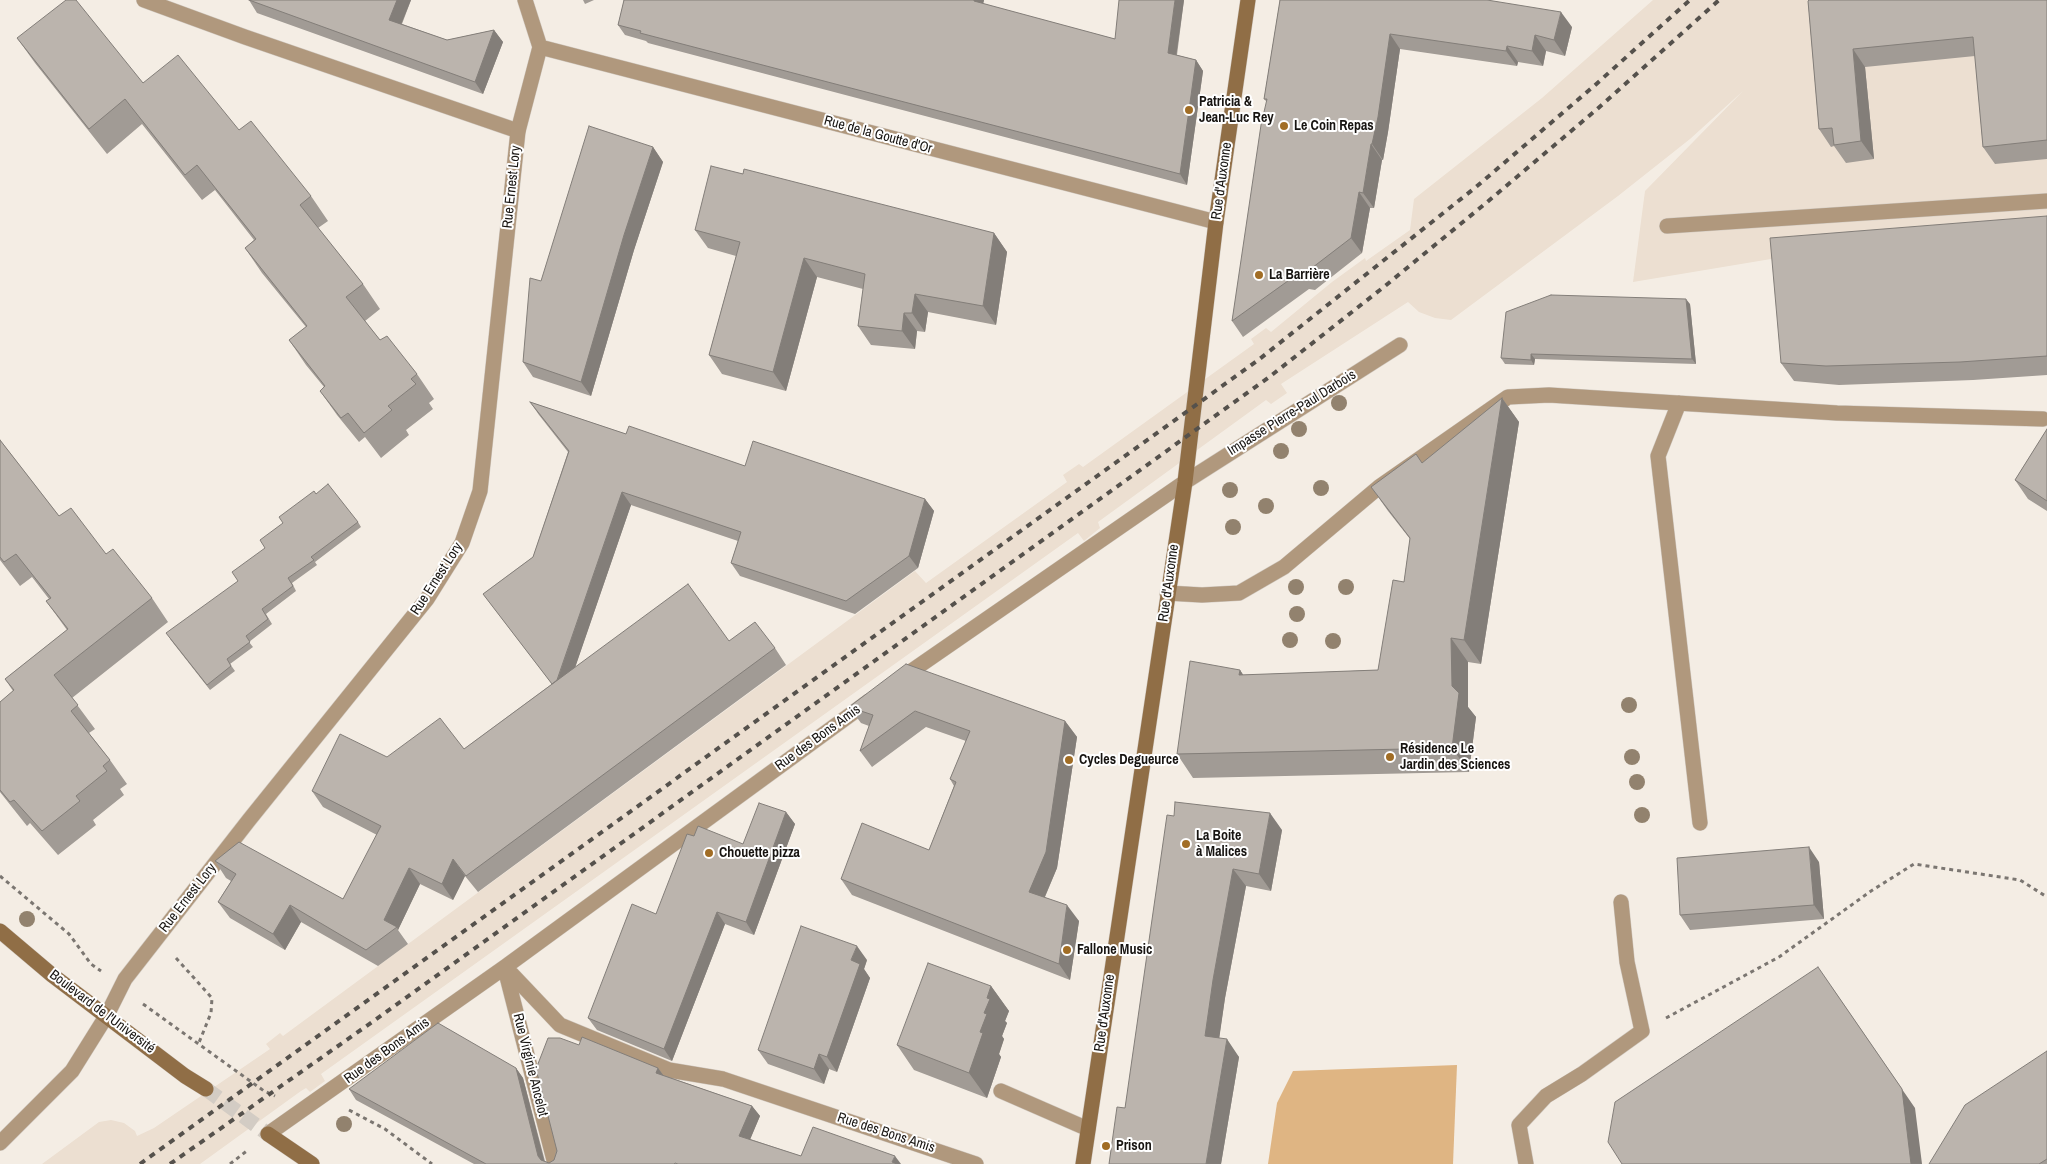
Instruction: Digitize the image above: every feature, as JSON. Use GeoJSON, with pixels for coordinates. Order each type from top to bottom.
{"type":"FeatureCollection","features":[{"type":"Feature","properties":{"kind":"main road","name":"Rue d'Auxonne"},"geometry":{"type":"LineString","coordinates":[[1083,1164],[1184,482],[1216,222],[1248,0]]}},
{"type":"Feature","properties":{"kind":"main road","name":"Boulevard de l'Université"},"geometry":{"type":"LineString","coordinates":[[0,931],[52,975],[185,1076],[206,1089]]}},
{"type":"Feature","properties":{"kind":"main road"},"geometry":{"type":"LineString","coordinates":[[268,1134],[312,1164]]}},
{"type":"Feature","properties":{"kind":"street"},"geometry":{"type":"LineString","coordinates":[[144,0],[245,37],[518,131]]}},
{"type":"Feature","properties":{"kind":"street"},"geometry":{"type":"LineString","coordinates":[[525,0],[540,47]]}},
{"type":"Feature","properties":{"kind":"street","name":"Rue Ernest Lory"},"geometry":{"type":"LineString","coordinates":[[0,1143],[72,1071],[107,1015],[120,988],[157,938],[427,599],[462,543],[480,491],[518,131],[540,47]]}},
{"type":"Feature","properties":{"kind":"street","name":"Rue de la Goutte d'Or"},"geometry":{"type":"LineString","coordinates":[[540,47],[1216,222]]}},
{"type":"Feature","properties":{"kind":"street"},"geometry":{"type":"LineString","coordinates":[[1667,226],[2047,200]]}},
{"type":"Feature","properties":{"kind":"street","name":"Impasse Pierre-Paul Darbois"},"geometry":{"type":"LineString","coordinates":[[1184,482],[1400,345]]}},
{"type":"Feature","properties":{"kind":"street"},"geometry":{"type":"LineString","coordinates":[[1167,593],[1202,596],[1239,593],[1284,567],[1379,487],[1508,397],[1549,395],[1837,413],[2043,419]]}},
{"type":"Feature","properties":{"kind":"street"},"geometry":{"type":"LineString","coordinates":[[1679,403],[1658,456],[1700,823]]}},
{"type":"Feature","properties":{"kind":"street","name":"Rue des Bons Amis"},"geometry":{"type":"LineString","coordinates":[[268,1134],[505,966],[888,688],[1184,482]]}},
{"type":"Feature","properties":{"kind":"street"},"geometry":{"type":"LineString","coordinates":[[1526,1164],[1519,1124],[1546,1096],[1582,1074],[1642,1031],[1627,962],[1621,902]]}},
{"type":"Feature","properties":{"kind":"street","name":"Rue des Bons Amis"},"geometry":{"type":"LineString","coordinates":[[505,966],[560,1025],[669,1070],[724,1079],[976,1164]]}},
{"type":"Feature","properties":{"kind":"street","name":"Rue Virginie Ancelot"},"geometry":{"type":"LineString","coordinates":[[505,966],[555,1164]]}},
{"type":"Feature","properties":{"kind":"street"},"geometry":{"type":"LineString","coordinates":[[1001,1091],[1088,1129]]}},
{"type":"Feature","properties":{"kind":"path"},"geometry":{"type":"LineString","coordinates":[[1642,1031],[1778,958],[1870,891],[1914,864],[2020,880],[2047,897]]}},
{"type":"Feature","properties":{"kind":"path"},"geometry":{"type":"LineString","coordinates":[[0,876],[70,934],[91,964],[120,988],[264,1091],[298,1106],[344,1107],[385,1130],[432,1164]]}},
{"type":"Feature","properties":{"kind":"path"},"geometry":{"type":"LineString","coordinates":[[157,938],[212,998],[211,1013],[185,1076]]}},
{"type":"Feature","properties":{"kind":"shaded area"},"geometry":{"type":"Polygon","coordinates":[[[1653,0],[2047,0],[2047,235],[1783,257],[1633,282],[1645,191],[1743,91],[1690,139],[1618,196],[1451,320],[1435,318],[1419,312],[1408,302],[1281,384],[1287,393],[1271,404],[1266,400],[1098,522],[1100,528],[1084,541],[1078,533],[321,1074],[325,1081],[310,1092],[306,1088],[301,1091],[200,1164],[42,1164],[99,1122],[111,1120],[124,1123],[135,1131],[137,1136],[154,1128],[270,1049],[266,1044],[280,1033],[283,1036],[915,571],[926,583],[1067,482],[1063,475],[1079,464],[1083,467],[1254,344],[1251,339],[1266,328],[1271,332],[1332,282],[1365,258],[1366,261],[1410,230],[1414,199],[1542,98],[1653,0]]]}},
{"type":"Feature","properties":{"kind":"shaded area"},"geometry":{"type":"Polygon","coordinates":[[[1457,1065],[1453,1164],[1268,1164],[1277,1103],[1293,1071],[1457,1065]]]}},
{"type":"Feature","properties":{"kind":"building"},"geometry":{"type":"Polygon","coordinates":[[[66,0],[76,0],[143,83],[178,55],[239,130],[251,121],[311,196],[300,205],[363,284],[346,297],[380,340],[387,336],[417,374],[411,379],[416,384],[388,406],[392,410],[364,433],[348,413],[341,418],[320,391],[325,386],[289,340],[307,326],[245,248],[256,239],[197,165],[185,175],[125,99],[89,129],[17,38],[66,0]]]}},
{"type":"Feature","properties":{"kind":"building"},"geometry":{"type":"Polygon","coordinates":[[[249,0],[397,0],[389,20],[447,40],[494,30],[475,82],[249,0]]]}},
{"type":"Feature","properties":{"kind":"building"},"geometry":{"type":"Polygon","coordinates":[[[624,0],[974,0],[1115,39],[1119,0],[1175,0],[1168,53],[1196,60],[1180,174],[640,33],[641,31],[618,25],[624,0]]]}},
{"type":"Feature","properties":{"kind":"building"},"geometry":{"type":"Polygon","coordinates":[[[1280,0],[1487,0],[1561,12],[1554,40],[1535,35],[1532,51],[1507,46],[1506,51],[1390,34],[1378,117],[1371,144],[1363,193],[1359,192],[1351,238],[1304,274],[1299,273],[1232,321],[1261,125],[1267,99],[1264,99],[1280,0]]]}},
{"type":"Feature","properties":{"kind":"building"},"geometry":{"type":"Polygon","coordinates":[[[1809,0],[2047,0],[2047,140],[1983,147],[1973,37],[1853,49],[1861,141],[1834,145],[1832,128],[1819,129],[1809,0]]]}},
{"type":"Feature","properties":{"kind":"building"},"geometry":{"type":"Polygon","coordinates":[[[589,126],[653,147],[624,235],[581,382],[523,362],[530,278],[541,281],[589,126]]]}},
{"type":"Feature","properties":{"kind":"building"},"geometry":{"type":"Polygon","coordinates":[[[711,166],[743,174],[744,169],[994,233],[983,306],[915,294],[912,313],[904,313],[902,331],[858,326],[865,274],[804,258],[773,372],[709,355],[740,242],[695,230],[711,166]]]}},
{"type":"Feature","properties":{"kind":"building"},"geometry":{"type":"Polygon","coordinates":[[[2047,216],[2047,356],[1960,362],[1826,366],[1781,363],[1770,238],[2047,216]]]}},
{"type":"Feature","properties":{"kind":"building"},"geometry":{"type":"Polygon","coordinates":[[[1551,295],[1686,299],[1692,359],[1531,354],[1531,360],[1501,358],[1506,312],[1551,295]]]}},
{"type":"Feature","properties":{"kind":"building"},"geometry":{"type":"Polygon","coordinates":[[[1502,398],[1464,640],[1451,638],[1452,686],[1459,693],[1452,748],[1177,754],[1190,661],[1240,670],[1239,675],[1378,670],[1393,580],[1404,582],[1410,538],[1371,487],[1416,454],[1422,463],[1502,398]]]}},
{"type":"Feature","properties":{"kind":"building"},"geometry":{"type":"Polygon","coordinates":[[[530,402],[626,434],[629,426],[745,466],[753,441],[925,499],[909,556],[846,601],[731,563],[741,532],[622,492],[557,680],[552,684],[483,594],[533,557],[569,451],[530,402]]]}},
{"type":"Feature","properties":{"kind":"building"},"geometry":{"type":"Polygon","coordinates":[[[2047,429],[2047,501],[2015,480],[2047,429]]]}},
{"type":"Feature","properties":{"kind":"building"},"geometry":{"type":"Polygon","coordinates":[[[0,440],[59,516],[71,508],[106,554],[113,549],[152,598],[54,675],[78,705],[71,711],[110,760],[103,766],[107,771],[76,796],[80,801],[42,831],[14,800],[10,802],[0,790],[0,702],[14,690],[5,679],[68,629],[46,601],[51,598],[16,554],[4,562],[0,557],[0,440]]]}},
{"type":"Feature","properties":{"kind":"building"},"geometry":{"type":"Polygon","coordinates":[[[328,484],[358,522],[311,557],[314,560],[288,578],[293,586],[262,609],[268,619],[246,636],[250,642],[227,659],[231,666],[207,685],[166,633],[238,581],[232,572],[265,548],[260,540],[283,523],[279,517],[314,491],[316,494],[328,484]]]}},
{"type":"Feature","properties":{"kind":"building"},"geometry":{"type":"Polygon","coordinates":[[[688,584],[729,641],[755,622],[775,648],[466,876],[453,859],[442,884],[409,868],[384,920],[397,927],[366,950],[290,905],[273,934],[218,902],[236,874],[215,861],[239,842],[343,899],[381,826],[312,791],[340,734],[387,757],[440,718],[464,749],[688,584]]]}},
{"type":"Feature","properties":{"kind":"building"},"geometry":{"type":"Polygon","coordinates":[[[906,664],[1065,721],[1046,852],[1029,892],[1067,905],[1059,964],[841,879],[862,823],[929,850],[956,782],[950,779],[970,731],[915,711],[860,751],[873,715],[849,707],[906,664]]]}},
{"type":"Feature","properties":{"kind":"building"},"geometry":{"type":"Polygon","coordinates":[[[1175,802],[1270,813],[1259,874],[1233,869],[1205,1036],[1227,1039],[1206,1164],[1109,1164],[1117,1107],[1125,1108],[1167,815],[1174,816],[1175,802]]]}},
{"type":"Feature","properties":{"kind":"building"},"geometry":{"type":"Polygon","coordinates":[[[759,803],[786,812],[746,922],[717,912],[664,1049],[588,1018],[632,904],[656,914],[687,834],[694,836],[698,826],[743,844],[759,803]]]}},
{"type":"Feature","properties":{"kind":"building"},"geometry":{"type":"Polygon","coordinates":[[[1809,847],[1814,905],[1680,915],[1677,858],[1809,847]]]}},
{"type":"Feature","properties":{"kind":"building"},"geometry":{"type":"Polygon","coordinates":[[[801,926],[857,946],[851,960],[860,964],[827,1057],[819,1054],[814,1069],[758,1050],[801,926]]]}},
{"type":"Feature","properties":{"kind":"building"},"geometry":{"type":"Polygon","coordinates":[[[928,963],[991,986],[987,998],[990,999],[984,1013],[987,1014],[980,1032],[983,1033],[969,1073],[897,1045],[928,963]]]}},
{"type":"Feature","properties":{"kind":"building"},"geometry":{"type":"Polygon","coordinates":[[[1818,967],[1902,1089],[1911,1164],[1622,1164],[1608,1142],[1615,1102],[1818,967]]]}},
{"type":"Feature","properties":{"kind":"building"},"geometry":{"type":"Polygon","coordinates":[[[438,1023],[516,1068],[538,1156],[541,1160],[549,1163],[554,1160],[557,1151],[536,1069],[548,1038],[560,1038],[579,1045],[582,1037],[658,1068],[656,1073],[752,1106],[739,1136],[801,1156],[813,1127],[895,1156],[892,1162],[897,1164],[486,1164],[349,1089],[438,1023]]]}},
{"type":"Feature","properties":{"kind":"building"},"geometry":{"type":"Polygon","coordinates":[[[2047,1051],[2047,1159],[2039,1164],[1929,1164],[1965,1105],[2047,1051]]]}},
{"type":"Feature","properties":{"kind":"tunnel"},"geometry":{"type":"LineString","coordinates":[[206,1089],[268,1134]]}},
{"type":"Feature","properties":{"kind":"railway"},"geometry":{"type":"LineString","coordinates":[[140,1164],[1257,361],[1476,187],[1594,86],[1690,0]]}},
{"type":"Feature","properties":{"kind":"railway"},"geometry":{"type":"LineString","coordinates":[[170,1164],[375,1020],[1268,378],[1486,203],[1596,110],[1719,0]]}},
{"type":"Feature","properties":{"kind":"place","name":"Patricia & Jean-Luc Rey"},"geometry":{"type":"Point","coordinates":[1189,110]}},
{"type":"Feature","properties":{"kind":"place","name":"Le Coin Repas"},"geometry":{"type":"Point","coordinates":[1284,126]}},
{"type":"Feature","properties":{"kind":"place","name":"La Barrière"},"geometry":{"type":"Point","coordinates":[1259,275]}},
{"type":"Feature","properties":{"kind":"place","name":"Résidence Le Jardin des Sciences"},"geometry":{"type":"Point","coordinates":[1390,757]}},
{"type":"Feature","properties":{"kind":"place","name":"Cycles Degueurce"},"geometry":{"type":"Point","coordinates":[1069,760]}},
{"type":"Feature","properties":{"kind":"place","name":"La Boite à Malices"},"geometry":{"type":"Point","coordinates":[1186,844]}},
{"type":"Feature","properties":{"kind":"place","name":"Chouette pizza"},"geometry":{"type":"Point","coordinates":[709,853]}},
{"type":"Feature","properties":{"kind":"place","name":"Fallone Music"},"geometry":{"type":"Point","coordinates":[1067,950]}},
{"type":"Feature","properties":{"kind":"place","name":"Prison"},"geometry":{"type":"Point","coordinates":[1106,1146]}}]}
